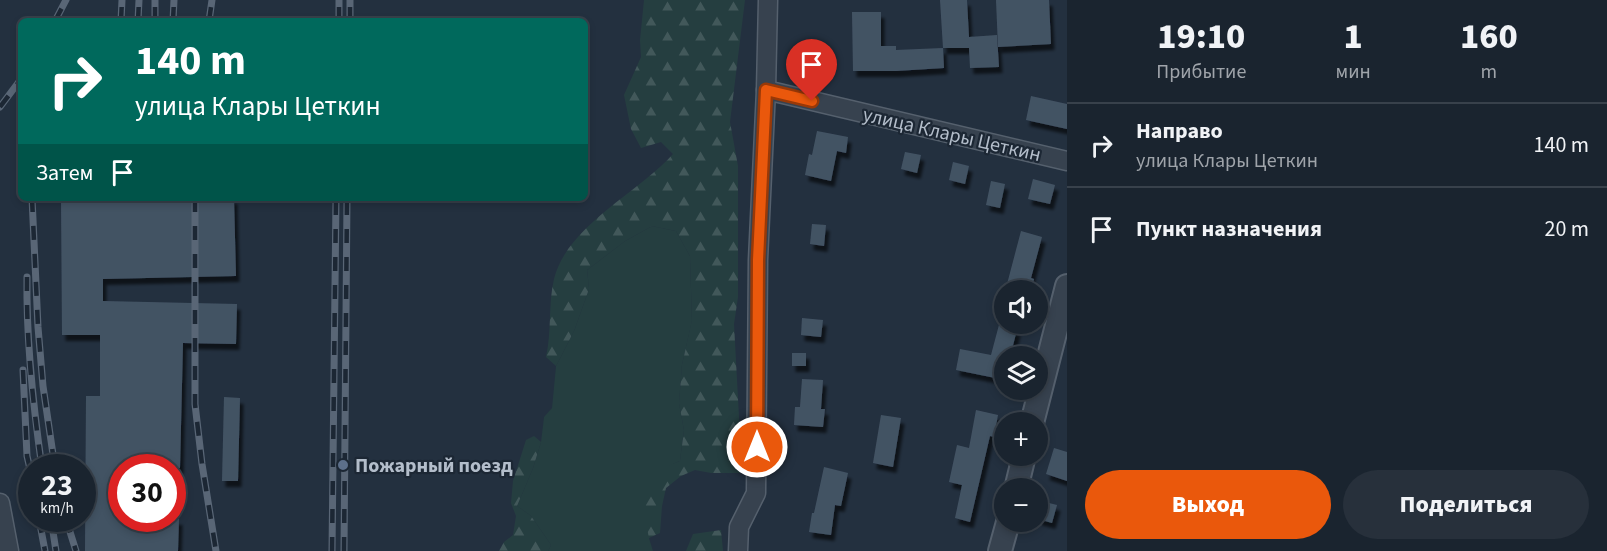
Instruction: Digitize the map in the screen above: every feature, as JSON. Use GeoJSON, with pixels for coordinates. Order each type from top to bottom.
{"type":"FeatureCollection","features":[{"type":"Feature","properties":{"kind":"street"},"geometry":{"type":"LineString","coordinates":[[738,551],[739,527],[756,493],[758,260],[768,0]]}},
{"type":"Feature","properties":{"kind":"street","name":"улица Клары Цеткин"},"geometry":{"type":"LineString","coordinates":[[766,90],[1067,161]]}},
{"type":"Feature","properties":{"kind":"street"},"geometry":{"type":"LineString","coordinates":[[1035,412],[1067,286]]}},
{"type":"Feature","properties":{"kind":"street"},"geometry":{"type":"LineString","coordinates":[[0,503],[9,551]]}},
{"type":"Feature","properties":{"kind":"street"},"geometry":{"type":"LineString","coordinates":[[1000,551],[1005,532]]}},
{"type":"Feature","properties":{"kind":"green space"},"geometry":{"type":"Polygon","coordinates":[[[644,0],[745,0],[730,122],[738,166],[738,297],[734,324],[742,473],[711,473],[695,470],[681,476],[666,488],[660,533],[649,538],[642,504],[660,469],[680,461],[684,430],[679,403],[682,365],[692,320],[690,256],[676,231],[652,226],[625,241],[587,270],[589,289],[574,331],[556,366],[546,357],[552,288],[561,260],[588,226],[673,154],[661,142],[641,148],[631,129],[624,95],[641,57],[640,40],[644,0]]]}},
{"type":"Feature","properties":{"kind":"green space"},"geometry":{"type":"Polygon","coordinates":[[[652,226],[676,231],[690,256],[692,321],[682,365],[679,403],[684,430],[680,461],[660,470],[649,538],[653,551],[548,551],[551,545],[531,516],[517,506],[541,442],[544,417],[552,408],[556,366],[574,331],[589,289],[587,270],[625,241],[652,226]]]}},
{"type":"Feature","properties":{"kind":"green space"},"geometry":{"type":"Polygon","coordinates":[[[534,436],[541,442],[517,506],[531,516],[551,545],[548,551],[499,551],[504,542],[513,535],[516,516],[511,503],[513,481],[526,440],[534,436]]]}},
{"type":"Feature","properties":{"kind":"green space"},"geometry":{"type":"Polygon","coordinates":[[[721,530],[723,551],[686,551],[693,534],[721,530]]]}},
{"type":"Feature","properties":{"kind":"building"},"geometry":{"type":"Polygon","coordinates":[[[940,0],[967,0],[969,37],[997,35],[999,67],[970,68],[969,48],[943,48],[940,0]]]}},
{"type":"Feature","properties":{"kind":"building"},"geometry":{"type":"Polygon","coordinates":[[[996,0],[1049,0],[1051,44],[998,47],[996,0]]]}},
{"type":"Feature","properties":{"kind":"building"},"geometry":{"type":"Polygon","coordinates":[[[852,12],[881,12],[881,46],[896,46],[896,50],[943,48],[944,68],[853,71],[852,12]]]}},
{"type":"Feature","properties":{"kind":"building"},"geometry":{"type":"Polygon","coordinates":[[[1031,96],[1067,104],[1067,129],[1026,120],[1031,96]]]}},
{"type":"Feature","properties":{"kind":"building"},"geometry":{"type":"Polygon","coordinates":[[[817,131],[848,137],[846,153],[837,151],[831,181],[805,175],[817,131]]]}},
{"type":"Feature","properties":{"kind":"building"},"geometry":{"type":"Polygon","coordinates":[[[905,152],[921,155],[917,173],[901,169],[905,152]]]}},
{"type":"Feature","properties":{"kind":"building"},"geometry":{"type":"Polygon","coordinates":[[[953,162],[969,166],[965,184],[949,180],[953,162]]]}},
{"type":"Feature","properties":{"kind":"building"},"geometry":{"type":"Polygon","coordinates":[[[1033,179],[1055,185],[1050,204],[1028,199],[1033,179]]]}},
{"type":"Feature","properties":{"kind":"building"},"geometry":{"type":"Polygon","coordinates":[[[991,181],[1005,184],[1000,208],[986,205],[991,181]]]}},
{"type":"Feature","properties":{"kind":"building"},"geometry":{"type":"Polygon","coordinates":[[[61,201],[234,201],[236,276],[103,279],[103,301],[237,304],[236,344],[183,343],[180,454],[108,454],[108,532],[179,532],[178,551],[85,551],[85,532],[96,532],[96,454],[86,454],[86,396],[100,396],[100,335],[62,335],[61,201]]]}},
{"type":"Feature","properties":{"kind":"building"},"geometry":{"type":"Polygon","coordinates":[[[812,224],[826,225],[824,246],[810,244],[812,224]]]}},
{"type":"Feature","properties":{"kind":"building"},"geometry":{"type":"Polygon","coordinates":[[[1021,231],[1042,237],[1031,278],[1034,280],[1008,280],[1021,231]]]}},
{"type":"Feature","properties":{"kind":"building"},"geometry":{"type":"Polygon","coordinates":[[[802,318],[823,320],[821,337],[801,335],[802,318]]]}},
{"type":"Feature","properties":{"kind":"building"},"geometry":{"type":"Polygon","coordinates":[[[997,334],[1016,334],[1013,346],[994,346],[994,378],[956,370],[960,349],[991,355],[997,334]]]}},
{"type":"Feature","properties":{"kind":"building"},"geometry":{"type":"Polygon","coordinates":[[[792,353],[806,353],[806,366],[792,366],[792,353]]]}},
{"type":"Feature","properties":{"kind":"building"},"geometry":{"type":"Polygon","coordinates":[[[802,379],[823,380],[821,409],[825,409],[823,427],[794,425],[795,407],[800,407],[802,379]]]}},
{"type":"Feature","properties":{"kind":"building"},"geometry":{"type":"Polygon","coordinates":[[[224,397],[240,398],[238,481],[222,481],[224,397]]]}},
{"type":"Feature","properties":{"kind":"building"},"geometry":{"type":"Polygon","coordinates":[[[976,410],[994,414],[994,437],[990,436],[970,522],[955,518],[962,485],[949,482],[957,445],[969,448],[976,410]]]}},
{"type":"Feature","properties":{"kind":"building"},"geometry":{"type":"Polygon","coordinates":[[[881,415],[901,418],[893,467],[873,463],[881,415]]]}},
{"type":"Feature","properties":{"kind":"building"},"geometry":{"type":"Polygon","coordinates":[[[1054,448],[1067,452],[1067,481],[1046,474],[1054,448]]]}},
{"type":"Feature","properties":{"kind":"building"},"geometry":{"type":"Polygon","coordinates":[[[824,467],[848,473],[841,506],[835,505],[831,535],[809,532],[824,467]]]}},
{"type":"Feature","properties":{"kind":"building"},"geometry":{"type":"Polygon","coordinates":[[[1048,503],[1057,505],[1052,523],[1048,522],[1048,503]]]}},
{"type":"Feature","properties":{"kind":"railway"},"geometry":{"type":"LineString","coordinates":[[57,18],[66,0]]}},
{"type":"Feature","properties":{"kind":"railway"},"geometry":{"type":"LineString","coordinates":[[121,18],[122,0]]}},
{"type":"Feature","properties":{"kind":"railway"},"geometry":{"type":"LineString","coordinates":[[138,18],[139,0]]}},
{"type":"Feature","properties":{"kind":"railway"},"geometry":{"type":"LineString","coordinates":[[155,0],[155,18]]}},
{"type":"Feature","properties":{"kind":"railway"},"geometry":{"type":"LineString","coordinates":[[173,18],[174,0]]}},
{"type":"Feature","properties":{"kind":"railway"},"geometry":{"type":"LineString","coordinates":[[209,18],[212,0]]}},
{"type":"Feature","properties":{"kind":"railway"},"geometry":{"type":"LineString","coordinates":[[339,0],[339,18]]}},
{"type":"Feature","properties":{"kind":"railway"},"geometry":{"type":"LineString","coordinates":[[350,0],[350,18]]}},
{"type":"Feature","properties":{"kind":"railway"},"geometry":{"type":"LineString","coordinates":[[0,107],[18,83]]}},
{"type":"Feature","properties":{"kind":"railway"},"geometry":{"type":"LineString","coordinates":[[32,201],[38,327],[43,386],[53,454]]}},
{"type":"Feature","properties":{"kind":"railway"},"geometry":{"type":"LineString","coordinates":[[195,201],[195,404],[216,551]]}},
{"type":"Feature","properties":{"kind":"railway"},"geometry":{"type":"LineString","coordinates":[[332,551],[336,201]]}},
{"type":"Feature","properties":{"kind":"railway"},"geometry":{"type":"LineString","coordinates":[[344,551],[347,201]]}},
{"type":"Feature","properties":{"kind":"railway"},"geometry":{"type":"LineString","coordinates":[[27,277],[31,373],[40,454]]}},
{"type":"Feature","properties":{"kind":"railway"},"geometry":{"type":"LineString","coordinates":[[23,370],[27,454]]}},
{"type":"Feature","properties":{"kind":"railway"},"geometry":{"type":"LineString","coordinates":[[41,532],[45,551]]}},
{"type":"Feature","properties":{"kind":"railway"},"geometry":{"type":"LineString","coordinates":[[53,532],[56,551]]}},
{"type":"Feature","properties":{"kind":"railway"},"geometry":{"type":"LineString","coordinates":[[70,532],[76,551]]}},
{"type":"Feature","properties":{"kind":"place","name":"Пожарный поезд"},"geometry":{"type":"Point","coordinates":[343,465]}},
{"type":"Feature","properties":{"kind":"route"},"geometry":{"type":"LineString","coordinates":[[757,447],[758,260],[766,90],[812,101]]}}]}
